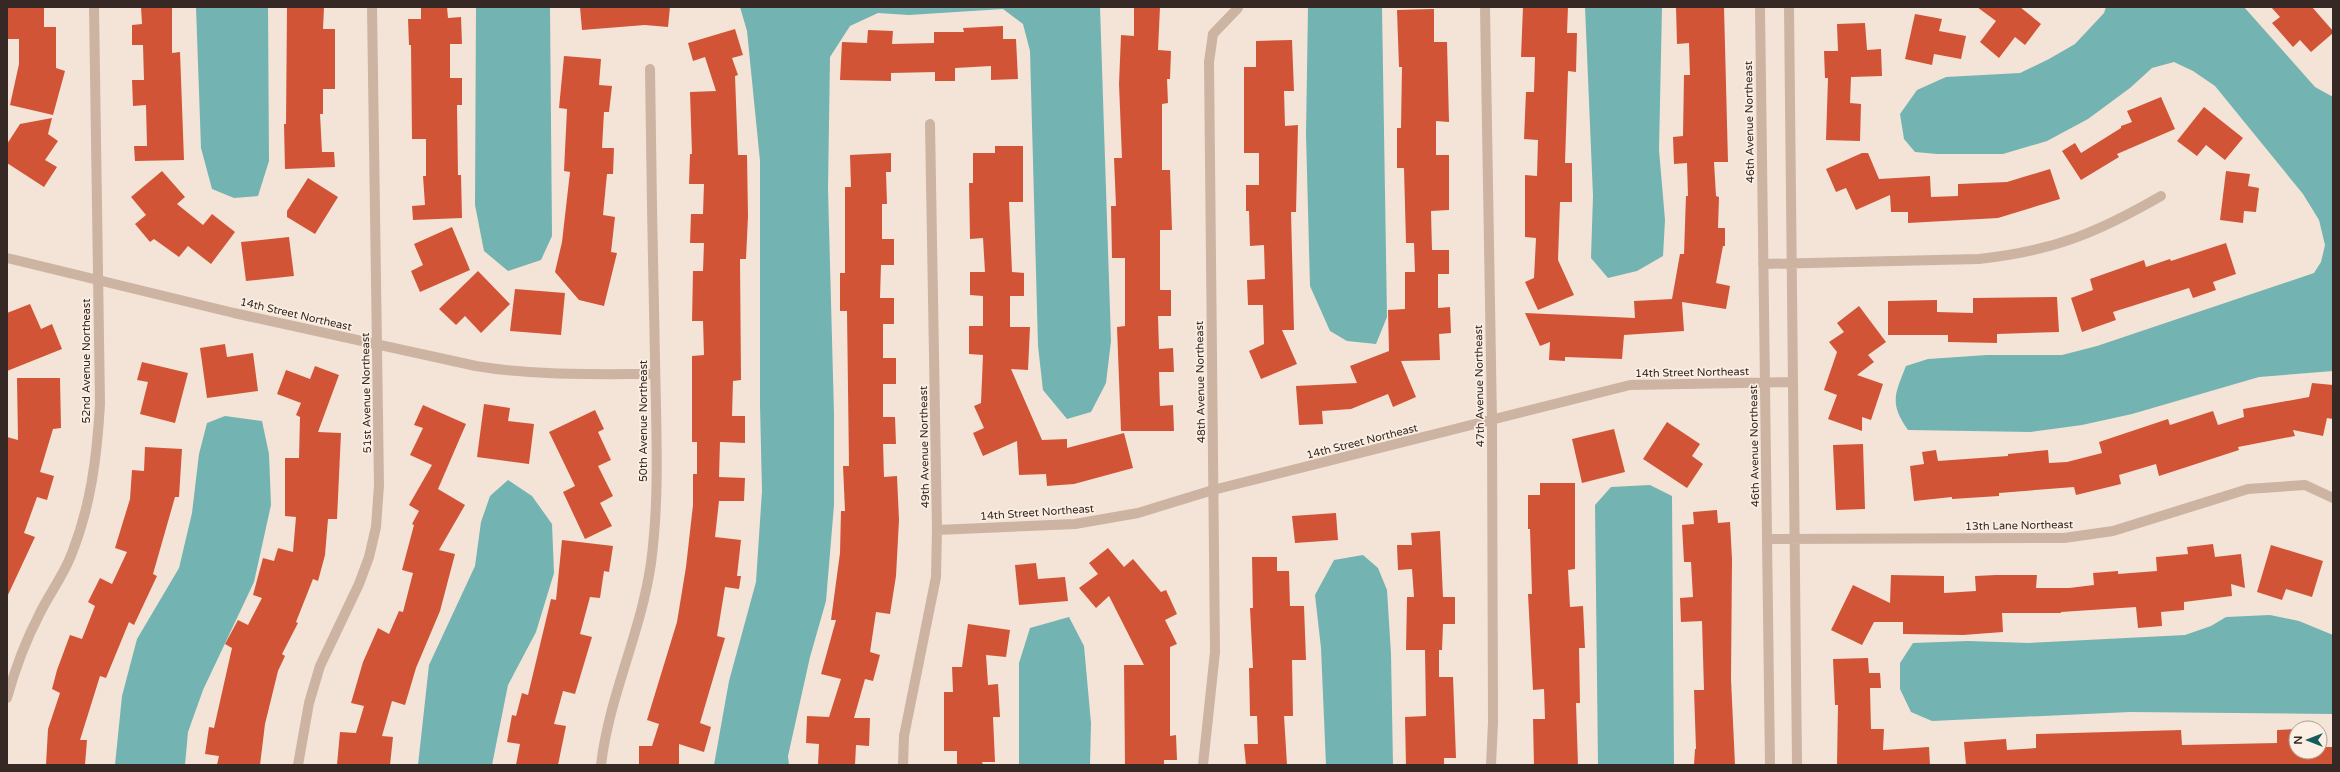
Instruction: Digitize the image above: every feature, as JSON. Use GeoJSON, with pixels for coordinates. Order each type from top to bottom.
{"type":"FeatureCollection","features":[{"type":"Feature","properties":{"kind":"street","name":"52nd Avenue Northeast"},"geometry":{"type":"LineString","coordinates":[[7,698],[21,654],[39,615],[72,556],[84,521],[92,488],[100,404],[94,7]]}},
{"type":"Feature","properties":{"kind":"street","name":"51st Avenue Northeast"},"geometry":{"type":"LineString","coordinates":[[298,765],[309,703],[320,666],[359,584],[376,527],[379,485],[378,344],[372,7]]}},
{"type":"Feature","properties":{"kind":"street","name":"47th Avenue Northeast"},"geometry":{"type":"LineString","coordinates":[[1485,7],[1492,421],[1493,722],[1491,765]]}},
{"type":"Feature","properties":{"kind":"street","name":"46th Avenue Northeast"},"geometry":{"type":"LineString","coordinates":[[1760,7],[1770,765]]}},
{"type":"Feature","properties":{"kind":"street"},"geometry":{"type":"LineString","coordinates":[[1789,7],[1797,765]]}},
{"type":"Feature","properties":{"kind":"street","name":"48th Avenue Northeast"},"geometry":{"type":"LineString","coordinates":[[1203,765],[1216,652],[1209,62],[1214,34],[1238,8]]}},
{"type":"Feature","properties":{"kind":"street","name":"50th Avenue Northeast"},"geometry":{"type":"LineString","coordinates":[[601,765],[604,735],[644,604],[651,564],[655,515],[655,374],[650,69]]}},
{"type":"Feature","properties":{"kind":"street","name":"49th Avenue Northeast"},"geometry":{"type":"LineString","coordinates":[[903,765],[904,736],[936,577],[937,530],[930,124]]}},
{"type":"Feature","properties":{"kind":"street"},"geometry":{"type":"LineString","coordinates":[[1763,264],[1979,259],[2008,256],[2075,239],[2114,223],[2161,196]]}},
{"type":"Feature","properties":{"kind":"street","name":"14th Street Northeast"},"geometry":{"type":"LineString","coordinates":[[7,258],[378,344],[513,372],[549,374],[655,374]]}},
{"type":"Feature","properties":{"kind":"street","name":"14th Street Northeast"},"geometry":{"type":"LineString","coordinates":[[937,530],[1075,524],[1138,513],[1213,490],[1492,421],[1630,385],[1793,382]]}},
{"type":"Feature","properties":{"kind":"street","name":"13th Lane Northeast"},"geometry":{"type":"LineString","coordinates":[[1767,539],[2064,538],[2113,531],[2248,489],[2305,485],[2333,498]]}},
{"type":"Feature","properties":{"kind":"water"},"geometry":{"type":"Polygon","coordinates":[[[196,7],[268,7],[269,161],[258,196],[234,198],[212,189],[201,148],[196,7]]]}},
{"type":"Feature","properties":{"kind":"water"},"geometry":{"type":"Polygon","coordinates":[[[476,7],[550,7],[552,236],[541,260],[508,271],[484,251],[475,205],[476,7]]]}},
{"type":"Feature","properties":{"kind":"water"},"geometry":{"type":"Polygon","coordinates":[[[740,7],[1100,7],[1111,341],[1106,383],[1091,412],[1067,419],[1043,390],[1038,346],[1030,51],[1023,24],[1003,9],[909,15],[878,13],[850,26],[830,57],[828,189],[834,414],[834,505],[826,601],[810,657],[788,756],[789,765],[714,765],[729,681],[756,582],[762,491],[760,405],[760,161],[747,31],[740,7]]]}},
{"type":"Feature","properties":{"kind":"water"},"geometry":{"type":"Polygon","coordinates":[[[1308,7],[1382,7],[1387,317],[1376,344],[1347,341],[1330,331],[1310,286],[1306,134],[1308,7]]]}},
{"type":"Feature","properties":{"kind":"water"},"geometry":{"type":"Polygon","coordinates":[[[1585,7],[1662,7],[1659,150],[1665,220],[1663,256],[1637,271],[1608,278],[1591,258],[1593,196],[1585,7]]]}},
{"type":"Feature","properties":{"kind":"water"},"geometry":{"type":"Polygon","coordinates":[[[2106,7],[2244,7],[2315,87],[2333,97],[2333,371],[2259,377],[2132,414],[2082,425],[2031,432],[1908,430],[1898,413],[1896,405],[1897,391],[1906,366],[1928,359],[1987,355],[2062,355],[2097,346],[2314,273],[2321,262],[2325,245],[2319,220],[2303,194],[2215,86],[2193,71],[2174,62],[2152,68],[2130,88],[2088,119],[2047,141],[2003,154],[1937,154],[1915,152],[1904,139],[1900,114],[1917,90],[1946,77],[2020,73],[2075,44],[2104,13],[2106,7]]]}},
{"type":"Feature","properties":{"kind":"water"},"geometry":{"type":"Polygon","coordinates":[[[225,416],[262,421],[269,454],[271,505],[254,582],[203,690],[188,732],[185,765],[115,765],[122,696],[137,639],[179,568],[192,513],[199,454],[207,423],[225,416]]]}},
{"type":"Feature","properties":{"kind":"water"},"geometry":{"type":"Polygon","coordinates":[[[508,480],[532,496],[552,524],[554,573],[536,632],[508,685],[492,765],[418,765],[429,665],[475,566],[481,522],[490,496],[508,480]]]}},
{"type":"Feature","properties":{"kind":"water"},"geometry":{"type":"Polygon","coordinates":[[[1650,485],[1672,496],[1674,765],[1598,765],[1595,505],[1611,487],[1650,485]]]}},
{"type":"Feature","properties":{"kind":"water"},"geometry":{"type":"Polygon","coordinates":[[[1363,555],[1378,568],[1387,590],[1391,654],[1393,765],[1326,765],[1321,648],[1315,595],[1334,560],[1363,555]]]}},
{"type":"Feature","properties":{"kind":"water"},"geometry":{"type":"Polygon","coordinates":[[[2270,615],[2299,621],[2333,635],[2333,714],[2130,712],[1932,721],[1911,712],[1900,689],[1900,663],[1913,643],[1968,641],[2029,643],[2185,635],[2211,626],[2226,617],[2270,615]]]}},
{"type":"Feature","properties":{"kind":"water"},"geometry":{"type":"Polygon","coordinates":[[[1069,617],[1084,646],[1091,723],[1090,765],[1019,765],[1019,663],[1030,628],[1069,617]]]}},
{"type":"Feature","properties":{"kind":"building"},"geometry":{"type":"Polygon","coordinates":[[[7,7],[44,7],[44,27],[56,27],[56,68],[65,71],[53,115],[10,105],[19,64],[19,39],[7,39],[7,7]]]}},
{"type":"Feature","properties":{"kind":"building"},"geometry":{"type":"Polygon","coordinates":[[[141,7],[172,7],[172,53],[180,52],[184,160],[135,161],[134,146],[147,146],[146,105],[133,106],[132,80],[144,80],[143,45],[132,45],[132,25],[142,24],[141,7]]]}},
{"type":"Feature","properties":{"kind":"building"},"geometry":{"type":"Polygon","coordinates":[[[287,7],[324,7],[323,29],[335,29],[335,89],[323,89],[323,114],[320,114],[322,152],[334,152],[335,167],[285,169],[284,124],[286,124],[287,7]]]}},
{"type":"Feature","properties":{"kind":"building"},"geometry":{"type":"Polygon","coordinates":[[[421,7],[447,7],[448,18],[461,17],[462,44],[450,44],[450,78],[462,78],[462,105],[457,105],[458,175],[461,175],[462,218],[413,220],[412,206],[425,205],[423,176],[426,176],[426,139],[412,139],[411,45],[409,45],[408,19],[421,19],[421,7]]]}},
{"type":"Feature","properties":{"kind":"building"},"geometry":{"type":"Polygon","coordinates":[[[580,7],[670,7],[668,27],[645,25],[582,30],[580,7]]]}},
{"type":"Feature","properties":{"kind":"building"},"geometry":{"type":"Polygon","coordinates":[[[1134,7],[1160,7],[1158,50],[1171,51],[1170,79],[1167,79],[1168,103],[1162,104],[1162,170],[1170,170],[1172,230],[1160,230],[1160,290],[1171,290],[1171,316],[1158,316],[1159,349],[1173,348],[1174,372],[1159,372],[1160,406],[1173,405],[1174,431],[1121,431],[1117,327],[1125,326],[1125,258],[1112,258],[1111,206],[1116,206],[1114,158],[1122,158],[1119,84],[1121,35],[1134,36],[1134,7]]]}},
{"type":"Feature","properties":{"kind":"building"},"geometry":{"type":"Polygon","coordinates":[[[1523,7],[1568,7],[1567,33],[1577,33],[1576,72],[1568,71],[1565,163],[1572,163],[1572,202],[1560,202],[1558,260],[1574,295],[1538,310],[1525,282],[1534,278],[1536,238],[1525,237],[1525,175],[1537,176],[1538,140],[1524,139],[1526,92],[1534,92],[1535,57],[1521,57],[1523,7]]]}},
{"type":"Feature","properties":{"kind":"building"},"geometry":{"type":"Polygon","coordinates":[[[1676,7],[1724,7],[1728,162],[1714,162],[1716,196],[1719,197],[1718,228],[1725,228],[1725,246],[1723,246],[1716,283],[1730,286],[1726,309],[1682,302],[1684,331],[1624,335],[1622,359],[1565,357],[1565,361],[1549,360],[1550,342],[1540,346],[1525,313],[1635,318],[1634,301],[1672,299],[1680,254],[1684,254],[1686,196],[1688,196],[1687,163],[1674,164],[1673,137],[1683,136],[1684,75],[1690,75],[1689,43],[1677,44],[1676,7]]]}},
{"type":"Feature","properties":{"kind":"building"},"geometry":{"type":"Polygon","coordinates":[[[1977,7],[2020,7],[2041,24],[2025,45],[2015,37],[1999,58],[1980,42],[1996,21],[1977,7]]]}},
{"type":"Feature","properties":{"kind":"building"},"geometry":{"type":"Polygon","coordinates":[[[2271,7],[2312,7],[2333,31],[2333,33],[2311,52],[2300,40],[2293,47],[2272,23],[2280,17],[2271,7]]]}},
{"type":"Feature","properties":{"kind":"building"},"geometry":{"type":"Polygon","coordinates":[[[1434,9],[1434,42],[1447,42],[1449,122],[1436,121],[1436,155],[1449,155],[1449,210],[1431,211],[1432,250],[1449,250],[1449,274],[1438,274],[1438,308],[1450,307],[1451,333],[1439,334],[1440,360],[1401,361],[1416,397],[1393,407],[1388,394],[1351,409],[1322,411],[1323,424],[1299,425],[1296,386],[1357,383],[1350,366],[1389,351],[1388,310],[1405,309],[1405,272],[1415,272],[1414,243],[1406,243],[1404,168],[1397,168],[1397,128],[1401,128],[1402,67],[1399,67],[1397,10],[1434,9]]]}},
{"type":"Feature","properties":{"kind":"building"},"geometry":{"type":"Polygon","coordinates":[[[1915,14],[1942,19],[1939,31],[1966,36],[1961,59],[1934,54],[1932,65],[1905,59],[1915,14]]]}},
{"type":"Feature","properties":{"kind":"building"},"geometry":{"type":"Polygon","coordinates":[[[1865,23],[1867,50],[1881,49],[1882,76],[1851,77],[1850,103],[1861,104],[1860,141],[1826,140],[1828,78],[1825,78],[1824,51],[1838,51],[1837,24],[1865,23]]]}},
{"type":"Feature","properties":{"kind":"building"},"geometry":{"type":"Polygon","coordinates":[[[1003,26],[1003,39],[1016,39],[1018,79],[991,80],[991,66],[955,68],[955,81],[935,81],[935,72],[891,73],[891,81],[840,80],[842,42],[867,43],[868,30],[893,31],[892,44],[934,43],[934,32],[964,32],[963,28],[1003,26]]]}},
{"type":"Feature","properties":{"kind":"building"},"geometry":{"type":"Polygon","coordinates":[[[735,29],[743,55],[732,58],[738,75],[735,76],[738,155],[747,155],[748,216],[746,259],[740,259],[741,380],[733,381],[732,416],[745,416],[745,443],[720,442],[719,477],[745,478],[744,501],[719,501],[715,537],[741,540],[737,576],[741,576],[739,589],[725,587],[717,636],[725,638],[700,723],[711,727],[704,752],[679,744],[679,765],[639,765],[639,746],[652,746],[659,724],[647,720],[677,622],[686,567],[693,505],[693,474],[697,474],[697,442],[692,442],[692,356],[704,355],[703,321],[692,321],[693,271],[703,271],[704,243],[690,243],[691,214],[703,214],[704,184],[689,184],[690,154],[692,154],[690,92],[716,91],[705,57],[693,61],[688,43],[735,29]]]}},
{"type":"Feature","properties":{"kind":"building"},"geometry":{"type":"Polygon","coordinates":[[[1292,40],[1294,91],[1284,91],[1285,126],[1298,125],[1296,212],[1291,212],[1294,330],[1282,330],[1297,364],[1261,379],[1249,351],[1264,344],[1263,305],[1248,305],[1247,280],[1265,279],[1264,245],[1250,246],[1249,211],[1246,211],[1246,185],[1259,185],[1259,153],[1244,153],[1244,67],[1256,67],[1256,41],[1292,40]]]}},
{"type":"Feature","properties":{"kind":"building"},"geometry":{"type":"Polygon","coordinates":[[[564,56],[601,59],[599,85],[612,86],[609,112],[604,112],[602,148],[614,148],[613,174],[607,174],[603,215],[615,217],[611,252],[617,253],[604,306],[579,300],[555,272],[562,242],[570,172],[564,171],[567,109],[559,108],[564,56]]]}},
{"type":"Feature","properties":{"kind":"building"},"geometry":{"type":"Polygon","coordinates":[[[2161,97],[2175,129],[2117,154],[2119,157],[2081,180],[2062,151],[2075,143],[2081,153],[2121,128],[2121,126],[2132,122],[2127,111],[2161,97]]]}},
{"type":"Feature","properties":{"kind":"building"},"geometry":{"type":"Polygon","coordinates":[[[2204,107],[2243,138],[2225,160],[2206,145],[2197,156],[2177,141],[2204,107]]]}},
{"type":"Feature","properties":{"kind":"building"},"geometry":{"type":"Polygon","coordinates":[[[52,118],[48,134],[58,141],[45,160],[57,167],[44,187],[7,163],[7,144],[20,124],[52,118]]]}},
{"type":"Feature","properties":{"kind":"building"},"geometry":{"type":"Polygon","coordinates":[[[995,146],[1023,146],[1023,202],[1009,202],[1012,272],[1024,273],[1024,296],[1010,296],[1010,327],[1030,327],[1028,370],[1011,369],[1042,440],[1067,439],[1067,448],[1124,433],[1133,468],[1074,484],[1047,486],[1046,474],[1019,475],[1017,441],[983,456],[973,433],[984,428],[974,406],[981,403],[983,355],[969,354],[969,326],[983,326],[983,296],[970,295],[970,272],[985,272],[983,238],[970,239],[969,183],[973,183],[973,153],[995,153],[995,146]]]}},
{"type":"Feature","properties":{"kind":"building"},"geometry":{"type":"Polygon","coordinates":[[[891,153],[891,172],[886,172],[887,204],[882,204],[882,239],[894,239],[894,265],[881,265],[880,298],[894,298],[894,324],[883,324],[883,358],[896,358],[896,384],[883,384],[883,417],[895,417],[896,444],[883,444],[884,477],[897,476],[899,520],[896,576],[890,614],[876,612],[870,652],[880,655],[873,681],[865,679],[854,718],[870,718],[869,746],[856,745],[855,765],[818,765],[819,744],[806,743],[807,716],[829,717],[841,679],[821,674],[836,620],[831,620],[840,553],[841,511],[845,511],[843,466],[849,466],[847,311],[840,311],[840,273],[845,273],[845,187],[851,187],[850,155],[891,153]]]}},
{"type":"Feature","properties":{"kind":"building"},"geometry":{"type":"Polygon","coordinates":[[[1862,153],[1868,153],[1879,179],[1930,176],[1931,197],[1958,196],[1958,184],[2007,182],[2050,169],[2060,199],[1998,218],[1908,223],[1908,212],[1891,212],[1890,195],[1856,210],[1846,188],[1836,192],[1826,169],[1862,153]]]}},
{"type":"Feature","properties":{"kind":"building"},"geometry":{"type":"Polygon","coordinates":[[[162,171],[185,197],[177,204],[203,225],[212,214],[235,232],[211,264],[188,246],[179,257],[154,239],[150,242],[135,224],[146,215],[131,197],[162,171]]]}},
{"type":"Feature","properties":{"kind":"building"},"geometry":{"type":"Polygon","coordinates":[[[2226,171],[2250,174],[2248,186],[2259,188],[2256,212],[2244,211],[2243,223],[2220,220],[2226,171]]]}},
{"type":"Feature","properties":{"kind":"building"},"geometry":{"type":"Polygon","coordinates":[[[308,178],[338,197],[315,234],[287,217],[287,211],[308,178]]]}},
{"type":"Feature","properties":{"kind":"building"},"geometry":{"type":"Polygon","coordinates":[[[452,227],[470,270],[420,292],[411,271],[423,265],[414,244],[452,227]]]}},
{"type":"Feature","properties":{"kind":"building"},"geometry":{"type":"Polygon","coordinates":[[[289,237],[294,276],[246,281],[241,242],[289,237]]]}},
{"type":"Feature","properties":{"kind":"building"},"geometry":{"type":"Polygon","coordinates":[[[2226,243],[2236,274],[2213,282],[2216,290],[2193,298],[2189,288],[2113,312],[2116,320],[2082,332],[2071,298],[2093,290],[2090,279],[2144,260],[2146,267],[2170,259],[2171,261],[2226,243]]]}},
{"type":"Feature","properties":{"kind":"building"},"geometry":{"type":"Polygon","coordinates":[[[478,271],[510,304],[481,333],[465,316],[456,325],[439,309],[478,271]]]}},
{"type":"Feature","properties":{"kind":"building"},"geometry":{"type":"Polygon","coordinates":[[[515,289],[565,293],[561,335],[510,331],[515,289]]]}},
{"type":"Feature","properties":{"kind":"building"},"geometry":{"type":"Polygon","coordinates":[[[2057,297],[2059,332],[1997,334],[1997,343],[1948,342],[1948,335],[1888,335],[1888,301],[1937,300],[1937,312],[1973,313],[1973,298],[2057,297]]]}},
{"type":"Feature","properties":{"kind":"building"},"geometry":{"type":"Polygon","coordinates":[[[30,304],[41,329],[52,324],[62,349],[7,371],[7,313],[30,304]]]}},
{"type":"Feature","properties":{"kind":"building"},"geometry":{"type":"Polygon","coordinates":[[[1859,306],[1886,342],[1868,355],[1874,362],[1857,375],[1883,384],[1871,420],[1862,417],[1862,431],[1828,419],[1837,395],[1824,390],[1837,352],[1829,342],[1844,332],[1837,323],[1859,306]]]}},
{"type":"Feature","properties":{"kind":"building"},"geometry":{"type":"Polygon","coordinates":[[[225,344],[227,357],[253,353],[258,391],[207,398],[200,348],[225,344]]]}},
{"type":"Feature","properties":{"kind":"building"},"geometry":{"type":"Polygon","coordinates":[[[142,362],[188,373],[175,423],[140,414],[148,382],[137,380],[142,362]]]}},
{"type":"Feature","properties":{"kind":"building"},"geometry":{"type":"Polygon","coordinates":[[[315,366],[339,375],[318,432],[341,433],[337,519],[328,519],[325,555],[318,581],[313,579],[296,622],[298,623],[282,654],[285,656],[278,671],[265,724],[260,765],[217,765],[219,756],[205,754],[209,727],[214,728],[232,648],[225,644],[238,620],[248,625],[262,598],[253,595],[263,558],[274,561],[278,548],[293,552],[296,517],[285,516],[285,458],[299,458],[300,417],[296,415],[301,403],[277,394],[286,370],[310,379],[315,366]]]}},
{"type":"Feature","properties":{"kind":"building"},"geometry":{"type":"Polygon","coordinates":[[[17,378],[60,378],[61,428],[53,429],[40,472],[54,476],[47,500],[37,497],[24,533],[35,537],[7,597],[7,437],[18,440],[17,378]]]}},
{"type":"Feature","properties":{"kind":"building"},"geometry":{"type":"Polygon","coordinates":[[[2312,383],[2333,385],[2333,419],[2327,418],[2323,436],[2293,430],[2295,436],[2238,447],[2239,450],[2159,476],[2156,464],[2119,475],[2121,484],[2076,495],[2074,487],[1999,493],[1999,496],[1952,499],[1952,497],[1914,501],[1910,466],[1924,464],[1922,452],[1936,450],[1938,461],[2008,456],[2008,454],[2048,450],[2049,463],[2067,462],[2102,453],[2099,442],[2168,419],[2170,425],[2213,411],[2218,425],[2244,417],[2243,409],[2309,397],[2312,383]]]}},
{"type":"Feature","properties":{"kind":"building"},"geometry":{"type":"Polygon","coordinates":[[[484,404],[510,408],[508,421],[534,424],[529,464],[477,457],[484,404]]]}},
{"type":"Feature","properties":{"kind":"building"},"geometry":{"type":"Polygon","coordinates":[[[423,405],[466,424],[438,489],[465,505],[439,550],[455,554],[440,611],[416,668],[405,705],[392,701],[382,736],[393,737],[390,765],[337,765],[340,732],[356,733],[364,706],[351,703],[363,662],[378,628],[389,634],[399,611],[403,612],[413,573],[402,570],[414,525],[412,524],[419,511],[409,505],[432,465],[410,455],[423,428],[414,425],[423,405]]]}},
{"type":"Feature","properties":{"kind":"building"},"geometry":{"type":"Polygon","coordinates":[[[595,410],[604,429],[598,432],[611,460],[598,466],[613,496],[600,503],[612,526],[585,539],[563,492],[575,486],[549,432],[595,410]]]}},
{"type":"Feature","properties":{"kind":"building"},"geometry":{"type":"Polygon","coordinates":[[[1667,422],[1700,444],[1692,456],[1703,464],[1687,488],[1643,459],[1667,422]]]}},
{"type":"Feature","properties":{"kind":"building"},"geometry":{"type":"Polygon","coordinates":[[[1614,429],[1625,472],[1582,483],[1572,439],[1614,429]]]}},
{"type":"Feature","properties":{"kind":"building"},"geometry":{"type":"Polygon","coordinates":[[[1863,444],[1865,509],[1836,510],[1833,445],[1863,444]]]}},
{"type":"Feature","properties":{"kind":"building"},"geometry":{"type":"Polygon","coordinates":[[[145,447],[182,449],[179,497],[175,497],[153,574],[157,576],[134,625],[129,622],[106,678],[100,676],[80,740],[87,740],[85,765],[46,765],[48,729],[60,693],[52,689],[57,670],[70,635],[82,639],[95,606],[88,602],[100,578],[112,584],[127,552],[115,548],[130,499],[132,470],[144,471],[145,447]]]}},
{"type":"Feature","properties":{"kind":"building"},"geometry":{"type":"Polygon","coordinates":[[[1540,483],[1575,483],[1575,569],[1568,570],[1570,607],[1583,606],[1585,648],[1579,648],[1580,703],[1576,703],[1578,765],[1534,765],[1533,719],[1545,719],[1544,689],[1533,690],[1528,594],[1532,594],[1530,529],[1528,529],[1528,495],[1540,495],[1540,483]]]}},
{"type":"Feature","properties":{"kind":"building"},"geometry":{"type":"Polygon","coordinates":[[[1717,510],[1718,523],[1730,522],[1732,559],[1731,679],[1735,765],[1694,765],[1696,749],[1694,690],[1704,690],[1702,621],[1681,622],[1680,598],[1693,597],[1691,562],[1684,562],[1682,525],[1694,524],[1693,512],[1717,510]]]}},
{"type":"Feature","properties":{"kind":"building"},"geometry":{"type":"Polygon","coordinates":[[[1336,513],[1338,540],[1295,543],[1292,516],[1336,513]]]}},
{"type":"Feature","properties":{"kind":"building"},"geometry":{"type":"Polygon","coordinates":[[[1440,531],[1443,597],[1455,597],[1455,624],[1443,624],[1442,650],[1439,650],[1439,677],[1453,677],[1456,758],[1444,758],[1444,765],[1406,765],[1405,717],[1426,716],[1425,650],[1406,650],[1407,597],[1414,597],[1412,569],[1398,570],[1397,545],[1412,545],[1411,533],[1440,531]]]}},
{"type":"Feature","properties":{"kind":"building"},"geometry":{"type":"Polygon","coordinates":[[[562,540],[613,546],[609,572],[604,571],[600,598],[590,597],[580,634],[592,637],[575,694],[563,691],[554,724],[566,726],[558,765],[516,765],[520,744],[507,742],[512,715],[516,716],[522,693],[528,695],[551,599],[556,600],[562,540]]]}},
{"type":"Feature","properties":{"kind":"building"},"geometry":{"type":"Polygon","coordinates":[[[2213,544],[2215,557],[2241,554],[2245,588],[2231,584],[2232,596],[2184,602],[2184,610],[2161,612],[2162,626],[2138,628],[2136,607],[2061,613],[2002,613],[2003,632],[1963,635],[1903,634],[1903,622],[1874,622],[1862,645],[1831,630],[1853,585],[1890,603],[1891,575],[1944,576],[1944,593],[1976,591],[1975,576],[1996,575],[2037,575],[2036,588],[2069,588],[2094,585],[2093,573],[2118,571],[2118,574],[2157,571],[2156,557],[2188,554],[2187,547],[2213,544]]]}},
{"type":"Feature","properties":{"kind":"building"},"geometry":{"type":"Polygon","coordinates":[[[2271,545],[2323,561],[2312,597],[2286,589],[2282,600],[2257,592],[2271,545]]]}},
{"type":"Feature","properties":{"kind":"building"},"geometry":{"type":"Polygon","coordinates":[[[1108,548],[1124,567],[1133,559],[1161,592],[1166,590],[1177,614],[1165,620],[1177,644],[1170,647],[1170,736],[1176,735],[1177,760],[1164,760],[1164,765],[1125,765],[1124,665],[1144,665],[1109,596],[1096,608],[1079,588],[1098,574],[1089,563],[1108,548]]]}},
{"type":"Feature","properties":{"kind":"building"},"geometry":{"type":"Polygon","coordinates":[[[1252,557],[1277,557],[1277,571],[1289,571],[1290,606],[1304,606],[1306,660],[1292,660],[1293,716],[1284,716],[1287,765],[1246,765],[1244,744],[1258,744],[1257,716],[1250,716],[1249,668],[1253,668],[1250,608],[1253,608],[1252,557]]]}},
{"type":"Feature","properties":{"kind":"building"},"geometry":{"type":"Polygon","coordinates":[[[1036,563],[1038,579],[1065,577],[1068,601],[1019,605],[1015,565],[1036,563]]]}},
{"type":"Feature","properties":{"kind":"building"},"geometry":{"type":"Polygon","coordinates":[[[968,624],[1010,630],[1006,657],[986,655],[988,685],[998,684],[1000,717],[993,717],[995,762],[982,762],[983,765],[957,765],[957,751],[944,751],[944,692],[953,692],[952,667],[962,667],[968,624]]]}},
{"type":"Feature","properties":{"kind":"building"},"geometry":{"type":"Polygon","coordinates":[[[1868,658],[1869,673],[1880,673],[1881,688],[1870,688],[1871,729],[1884,729],[1883,750],[1929,747],[1930,765],[1837,765],[1838,705],[1835,705],[1833,659],[1868,658]]]}},
{"type":"Feature","properties":{"kind":"building"},"geometry":{"type":"Polygon","coordinates":[[[2288,729],[2288,760],[2328,760],[2328,747],[2333,747],[2333,765],[1966,765],[1964,742],[2006,739],[2007,750],[2036,748],[2036,734],[2181,730],[2182,745],[2277,743],[2277,730],[2288,729]]]}}]}
